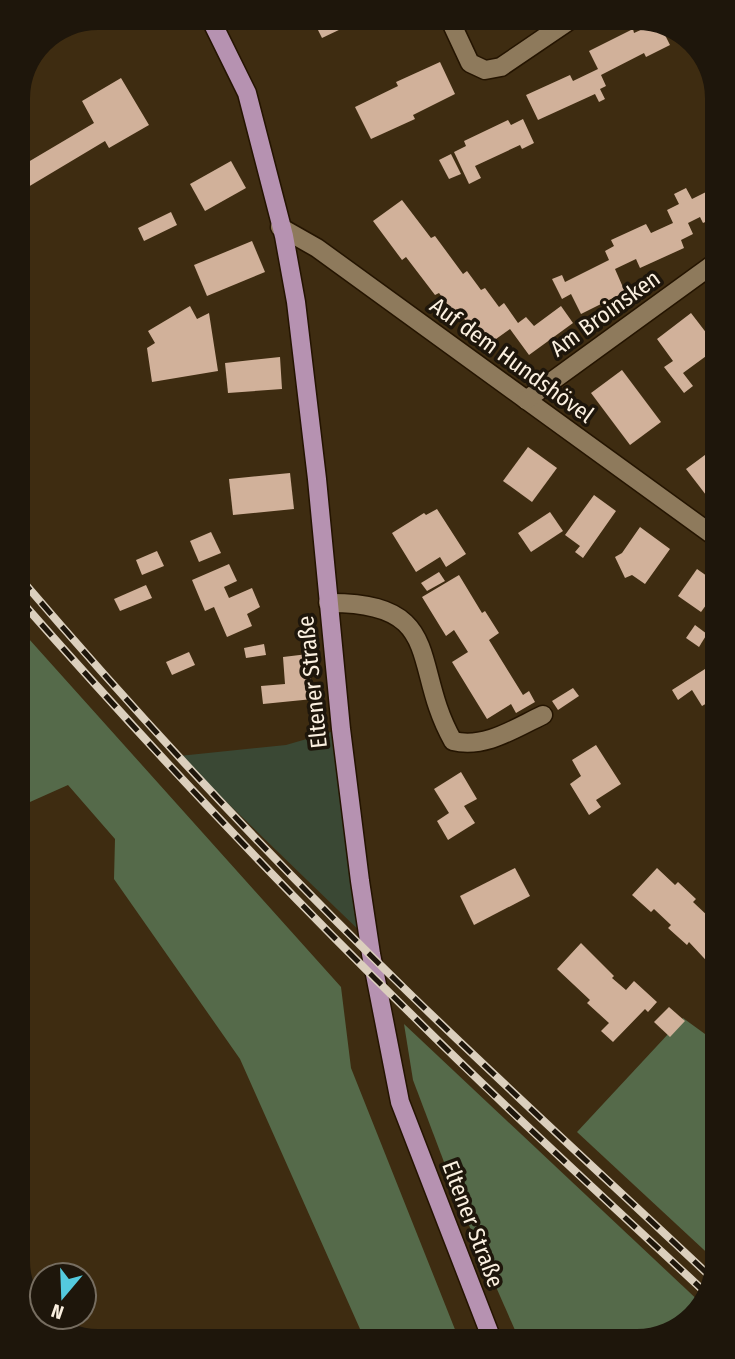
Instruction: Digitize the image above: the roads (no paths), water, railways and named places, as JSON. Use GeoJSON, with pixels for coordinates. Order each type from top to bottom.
{"type":"FeatureCollection","features":[{"type":"Feature","properties":{"kind":"main road","name":"Eltener Straße"},"geometry":{"type":"LineString","coordinates":[[215,30],[247,93],[289,263],[304,357],[341,729],[360,881],[373,967],[400,1102],[488,1329]]}},
{"type":"Feature","properties":{"kind":"street"},"geometry":{"type":"LineString","coordinates":[[455,30],[470,63],[485,70],[501,67],[555,30]]}},
{"type":"Feature","properties":{"kind":"street","name":"Auf dem Hundshövel"},"geometry":{"type":"LineString","coordinates":[[280,227],[317,248],[705,529]]}},
{"type":"Feature","properties":{"kind":"street","name":"Am Broinsken"},"geometry":{"type":"LineString","coordinates":[[526,400],[705,270]]}},
{"type":"Feature","properties":{"kind":"street"},"geometry":{"type":"LineString","coordinates":[[328,603],[358,603],[385,609],[407,623],[419,639],[444,725],[453,741],[464,744],[488,741],[543,715]]}},
{"type":"Feature","properties":{"kind":"railway"},"geometry":{"type":"LineString","coordinates":[[30,589],[162,739],[310,895],[449,1032],[705,1271]]}},
{"type":"Feature","properties":{"kind":"railway"},"geometry":{"type":"LineString","coordinates":[[30,611],[261,863],[361,965],[485,1086],[700,1287]]}}]}
